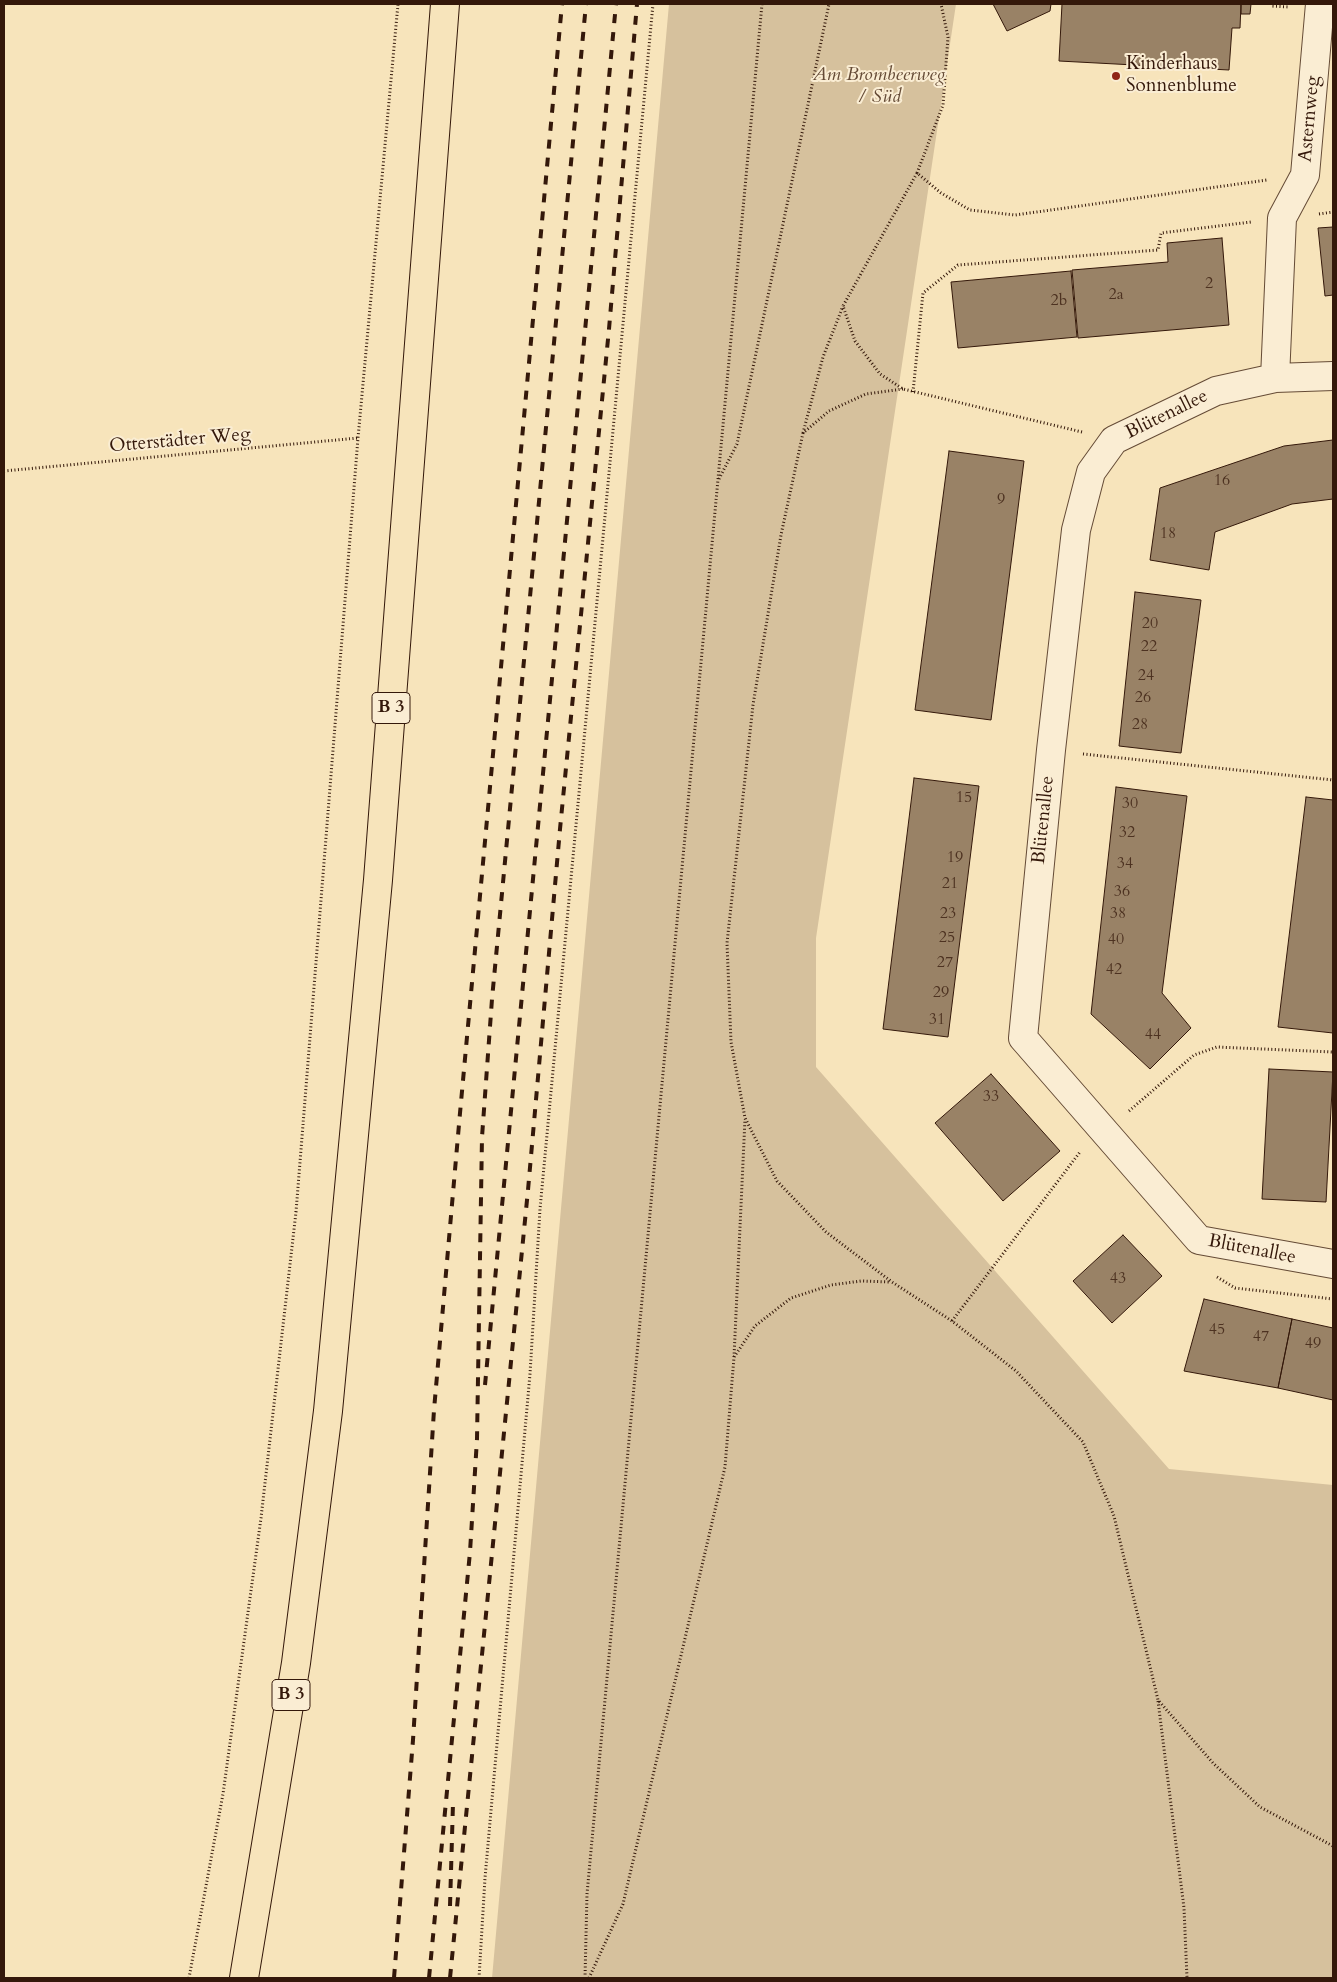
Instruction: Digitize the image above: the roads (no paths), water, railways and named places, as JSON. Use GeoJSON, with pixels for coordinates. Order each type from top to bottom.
{"type":"FeatureCollection","features":[{"type":"Feature","properties":{"kind":"main road","name":"B 3"},"geometry":{"type":"LineString","coordinates":[[244,1978],[296,1663],[328,1411],[377,889],[445,4]]}},
{"type":"Feature","properties":{"kind":"street","name":"Asternweg"},"geometry":{"type":"LineString","coordinates":[[1276,378],[1282,218],[1305,175],[1320,4]]}},
{"type":"Feature","properties":{"kind":"street","name":"Blütenallee"},"geometry":{"type":"LineString","coordinates":[[1333,376],[1276,378],[1216,391],[1114,440],[1091,472],[1076,530],[1051,750],[1023,1038],[1199,1240],[1333,1264]]}},
{"type":"Feature","properties":{"kind":"railway"},"geometry":{"type":"LineString","coordinates":[[394,1978],[413,1740],[434,1410],[562,4]]}},
{"type":"Feature","properties":{"kind":"railway"},"geometry":{"type":"LineString","coordinates":[[429,1978],[470,1552],[477,1439],[482,1137],[492,999],[586,4]]}},
{"type":"Feature","properties":{"kind":"railway"},"geometry":{"type":"LineString","coordinates":[[485,1385],[616,4]]}},
{"type":"Feature","properties":{"kind":"railway"},"geometry":{"type":"LineString","coordinates":[[450,1978],[528,1190],[560,829],[609,329],[637,4]]}},
{"type":"Feature","properties":{"kind":"railway"},"geometry":{"type":"LineString","coordinates":[[450,1906],[453,1803]]}},
{"type":"Feature","properties":{"kind":"place","name":"Kinderhaus Sonnenblume"},"geometry":{"type":"Point","coordinates":[1116,76]}},
{"type":"Feature","properties":{"kind":"park label","name":"Am Brombeerweg / Süd"},"geometry":{"type":"Point","coordinates":[879,87]}}]}
